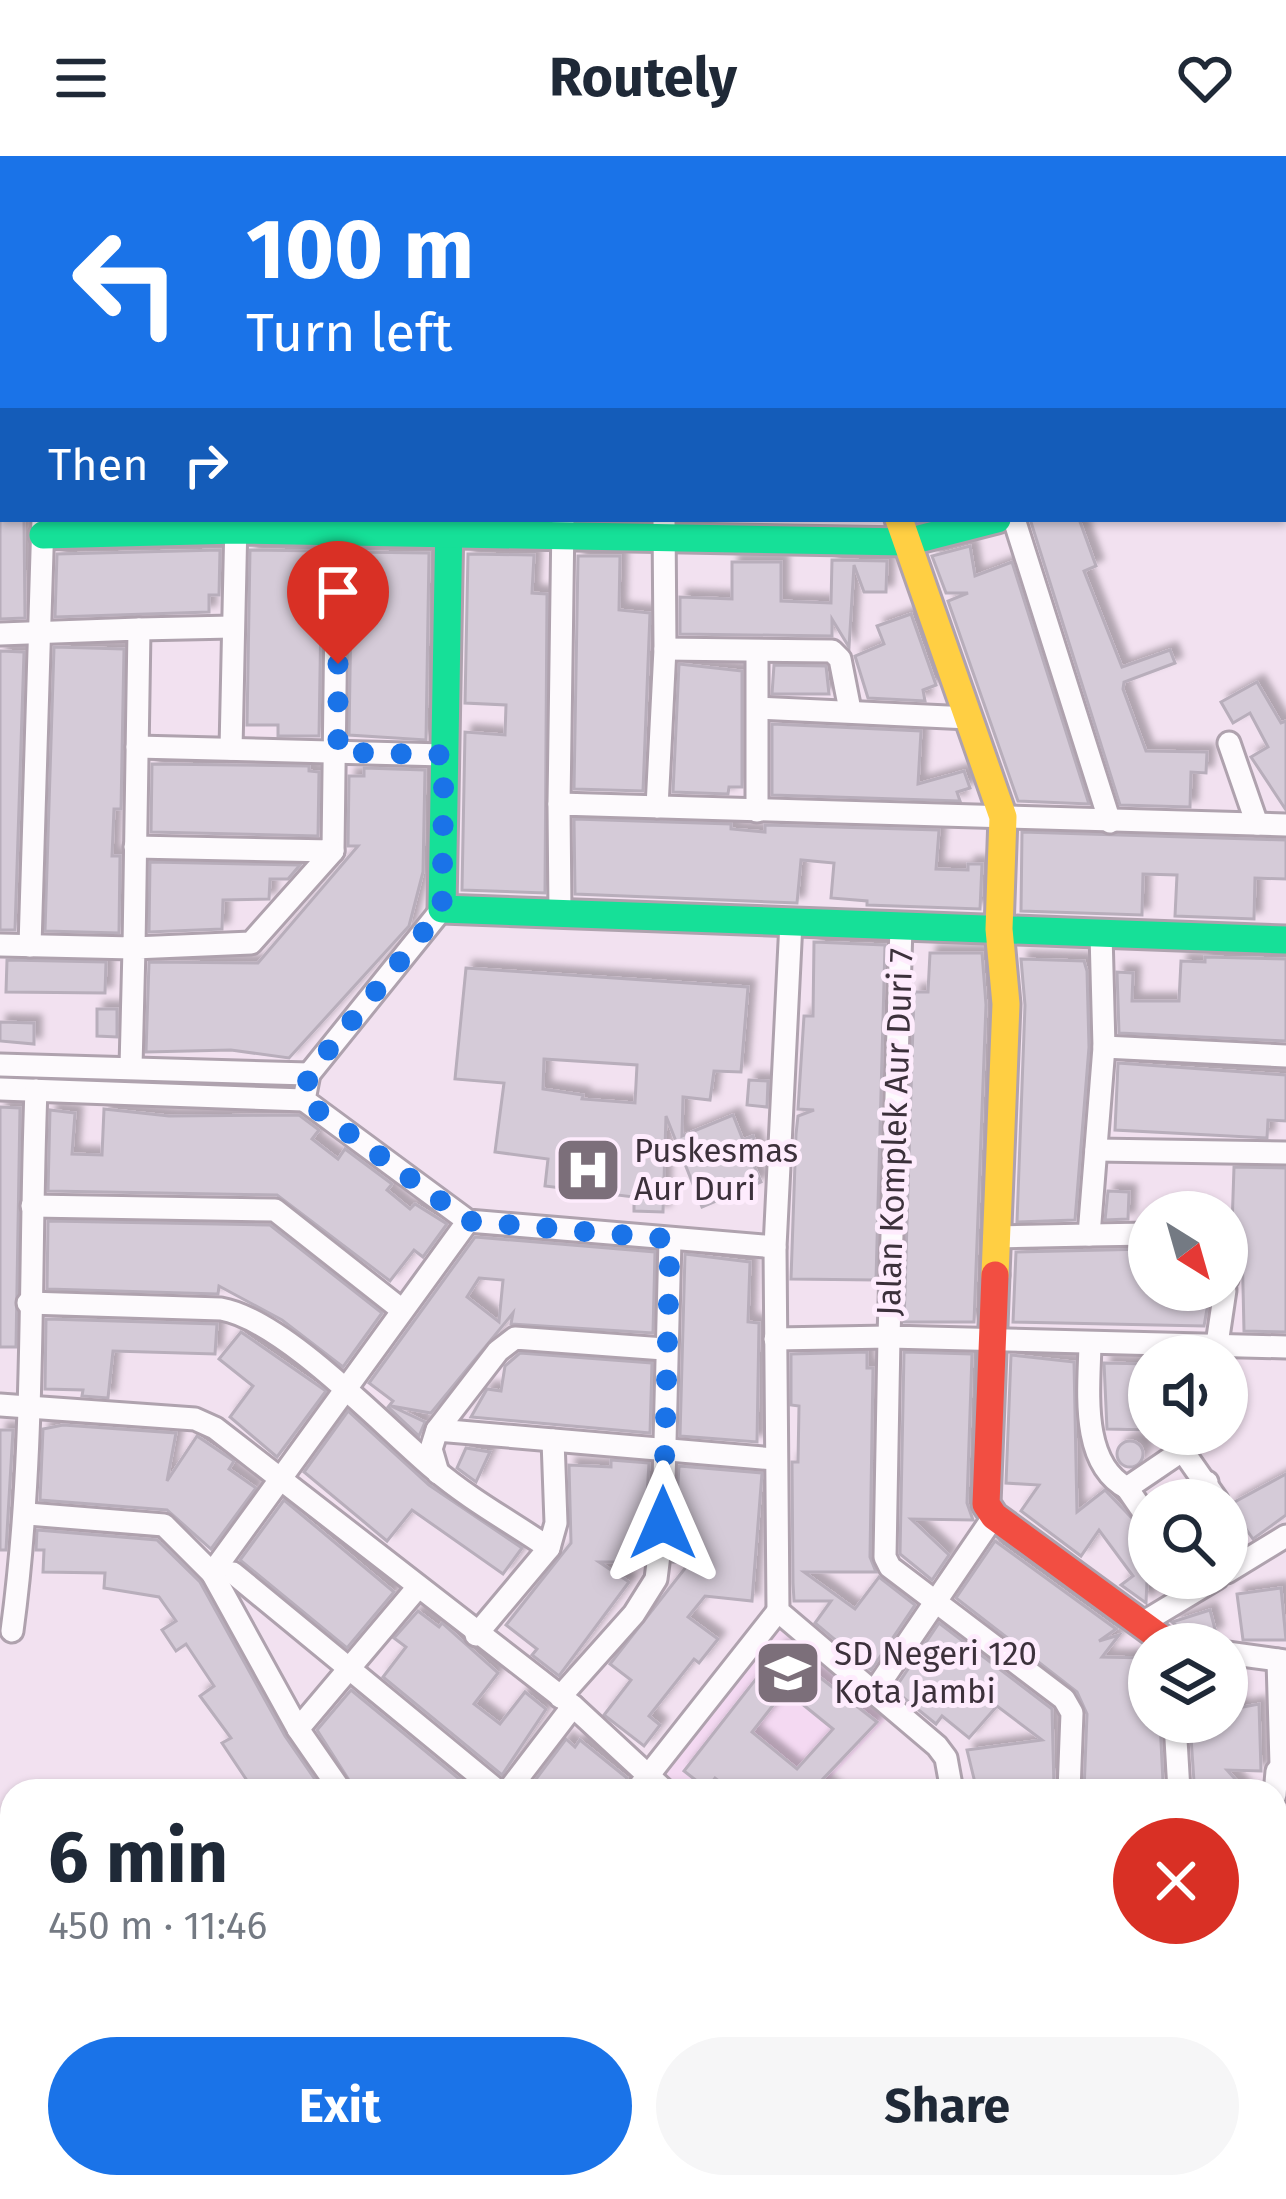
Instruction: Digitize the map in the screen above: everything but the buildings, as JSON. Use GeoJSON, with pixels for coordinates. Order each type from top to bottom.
{"type":"FeatureCollection","features":[{"type":"Feature","properties":{"kind":"street"},"geometry":{"type":"LineString","coordinates":[[30,946],[43,527],[236,525],[338,532],[450,526],[903,530],[971,522]]}},
{"type":"Feature","properties":{"kind":"street"},"geometry":{"type":"LineString","coordinates":[[1015,522],[1110,822]]}},
{"type":"Feature","properties":{"kind":"street"},"geometry":{"type":"LineString","coordinates":[[231,748],[236,525]]}},
{"type":"Feature","properties":{"kind":"street"},"geometry":{"type":"LineString","coordinates":[[304,1100],[309,1074],[442,909],[450,526]]}},
{"type":"Feature","properties":{"kind":"street"},"geometry":{"type":"LineString","coordinates":[[560,914],[563,528]]}},
{"type":"Feature","properties":{"kind":"street"},"geometry":{"type":"LineString","coordinates":[[657,807],[665,649],[664,529]]}},
{"type":"Feature","properties":{"kind":"street"},"geometry":{"type":"LineString","coordinates":[[903,530],[1003,817],[999,929],[1006,1004],[986,1504],[994,1516],[1144,1622],[1182,1599]]}},
{"type":"Feature","properties":{"kind":"street"},"geometry":{"type":"LineString","coordinates":[[0,945],[134,948],[251,943],[333,851],[338,532]]}},
{"type":"Feature","properties":{"kind":"street"},"geometry":{"type":"LineString","coordinates":[[0,634],[232,627]]}},
{"type":"Feature","properties":{"kind":"street"},"geometry":{"type":"LineString","coordinates":[[131,1067],[140,629]]}},
{"type":"Feature","properties":{"kind":"street"},"geometry":{"type":"LineString","coordinates":[[665,649],[837,655],[850,710]]}},
{"type":"Feature","properties":{"kind":"street"},"geometry":{"type":"LineString","coordinates":[[757,651],[757,811]]}},
{"type":"Feature","properties":{"kind":"street"},"geometry":{"type":"LineString","coordinates":[[759,708],[969,718]]}},
{"type":"Feature","properties":{"kind":"street"},"geometry":{"type":"LineString","coordinates":[[1229,743],[1257,824]]}},
{"type":"Feature","properties":{"kind":"street"},"geometry":{"type":"LineString","coordinates":[[136,747],[444,755]]}},
{"type":"Feature","properties":{"kind":"street"},"geometry":{"type":"LineString","coordinates":[[559,804],[1286,825]]}},
{"type":"Feature","properties":{"kind":"street"},"geometry":{"type":"LineString","coordinates":[[135,847],[333,851]]}},
{"type":"Feature","properties":{"kind":"street"},"geometry":{"type":"LineString","coordinates":[[442,909],[1286,940]]}},
{"type":"Feature","properties":{"kind":"street"},"geometry":{"type":"LineString","coordinates":[[645,1779],[778,1611],[776,1247],[791,922]]}},
{"type":"Feature","properties":{"kind":"street","name":"Jalan Komplek Aur Duri 7"},"geometry":{"type":"LineString","coordinates":[[901,926],[885,1557],[936,1600]]}},
{"type":"Feature","properties":{"kind":"street"},"geometry":{"type":"LineString","coordinates":[[1089,1235],[1104,1047],[1101,933]]}},
{"type":"Feature","properties":{"kind":"street"},"geometry":{"type":"LineString","coordinates":[[1104,1047],[1286,1056]]}},
{"type":"Feature","properties":{"kind":"street"},"geometry":{"type":"LineString","coordinates":[[309,1074],[0,1065],[1,1089],[304,1100],[468,1221],[776,1247]]}},
{"type":"Feature","properties":{"kind":"street"},"geometry":{"type":"LineString","coordinates":[[12,1631],[28,1514],[26,1405],[36,1090]]}},
{"type":"Feature","properties":{"kind":"street"},"geometry":{"type":"LineString","coordinates":[[1096,1150],[1286,1153]]}},
{"type":"Feature","properties":{"kind":"street"},"geometry":{"type":"LineString","coordinates":[[32,1206],[275,1210],[402,1310]]}},
{"type":"Feature","properties":{"kind":"street"},"geometry":{"type":"LineString","coordinates":[[212,1573],[468,1221]]}},
{"type":"Feature","properties":{"kind":"street"},"geometry":{"type":"LineString","coordinates":[[994,1237],[1128,1234]]}},
{"type":"Feature","properties":{"kind":"street"},"geometry":{"type":"LineString","coordinates":[[516,1779],[656,1579],[662,1538],[670,1239]]}},
{"type":"Feature","properties":{"kind":"street"},"geometry":{"type":"LineString","coordinates":[[28,1303],[235,1312],[345,1389],[437,1473],[549,1548]]}},
{"type":"Feature","properties":{"kind":"street"},"geometry":{"type":"LineString","coordinates":[[775,1339],[889,1337],[1128,1344]]}},
{"type":"Feature","properties":{"kind":"street"},"geometry":{"type":"LineString","coordinates":[[437,1473],[431,1449],[437,1430],[499,1351],[514,1339],[664,1349]]}},
{"type":"Feature","properties":{"kind":"street"},"geometry":{"type":"LineString","coordinates":[[1090,1344],[1089,1404],[1097,1453],[1127,1488],[1163,1455]]}},
{"type":"Feature","properties":{"kind":"street"},"geometry":{"type":"LineString","coordinates":[[1248,1346],[1286,1347]]}},
{"type":"Feature","properties":{"kind":"street"},"geometry":{"type":"LineString","coordinates":[[0,1405],[195,1419],[280,1478],[567,1702],[638,1779]]}},
{"type":"Feature","properties":{"kind":"street"},"geometry":{"type":"LineString","coordinates":[[437,1430],[775,1459]]}},
{"type":"Feature","properties":{"kind":"street"},"geometry":{"type":"LineString","coordinates":[[476,1635],[549,1548],[556,1523],[553,1440]]}},
{"type":"Feature","properties":{"kind":"street"},"geometry":{"type":"LineString","coordinates":[[28,1514],[164,1525],[212,1573],[298,1730],[332,1779]]}},
{"type":"Feature","properties":{"kind":"street"},"geometry":{"type":"LineString","coordinates":[[874,1692],[994,1516]]}},
{"type":"Feature","properties":{"kind":"street"},"geometry":{"type":"LineString","coordinates":[[1248,1559],[1286,1536]]}},
{"type":"Feature","properties":{"kind":"street"},"geometry":{"type":"LineString","coordinates":[[212,1573],[233,1574],[484,1779]]}},
{"type":"Feature","properties":{"kind":"street"},"geometry":{"type":"LineString","coordinates":[[298,1730],[418,1587]]}},
{"type":"Feature","properties":{"kind":"street"},"geometry":{"type":"LineString","coordinates":[[936,1600],[1064,1699],[1072,1713],[1069,1779]]}},
{"type":"Feature","properties":{"kind":"street"},"geometry":{"type":"LineString","coordinates":[[778,1611],[937,1746],[946,1758],[950,1779]]}},
{"type":"Feature","properties":{"kind":"street"},"geometry":{"type":"LineString","coordinates":[[1248,1656],[1282,1660],[1284,1764]]}},
{"type":"Feature","properties":{"kind":"street"},"geometry":{"type":"LineString","coordinates":[[1176,1743],[1178,1779]]}},
{"type":"Feature","properties":{"kind":"shaded area","name":"SD Negeri 120 Kota Jambi"},"geometry":{"type":"Polygon","coordinates":[[[778,1629],[887,1718],[830,1779],[668,1779],[663,1775],[778,1629]]]}},
{"type":"Feature","properties":{"kind":"traffic: fast"},"geometry":{"type":"LineString","coordinates":[[449,522],[442,909],[1286,940]]}},
{"type":"Feature","properties":{"kind":"traffic: fast"},"geometry":{"type":"LineString","coordinates":[[43,535],[236,530],[907,542],[985,522]]}},
{"type":"Feature","properties":{"kind":"traffic: slow"},"geometry":{"type":"LineString","coordinates":[[900,522],[1003,817],[999,929],[1006,1004],[995,1275]]}},
{"type":"Feature","properties":{"kind":"traffic: jam"},"geometry":{"type":"LineString","coordinates":[[995,1275],[986,1504],[994,1516],[1140,1623]]}},
{"type":"Feature","properties":{"kind":"place","name":"Puskesmas Aur Duri"},"geometry":{"type":"Point","coordinates":[588,1170]}},
{"type":"Feature","properties":{"kind":"place","name":"SD Negeri 120 Kota Jambi"},"geometry":{"type":"Point","coordinates":[788,1673]}},
{"type":"Feature","properties":{"kind":"route"},"geometry":{"type":"LineString","coordinates":[[338,664],[338,752],[444,755],[442,909],[309,1074],[304,1100],[468,1221],[670,1239],[663,1523]]}}]}
